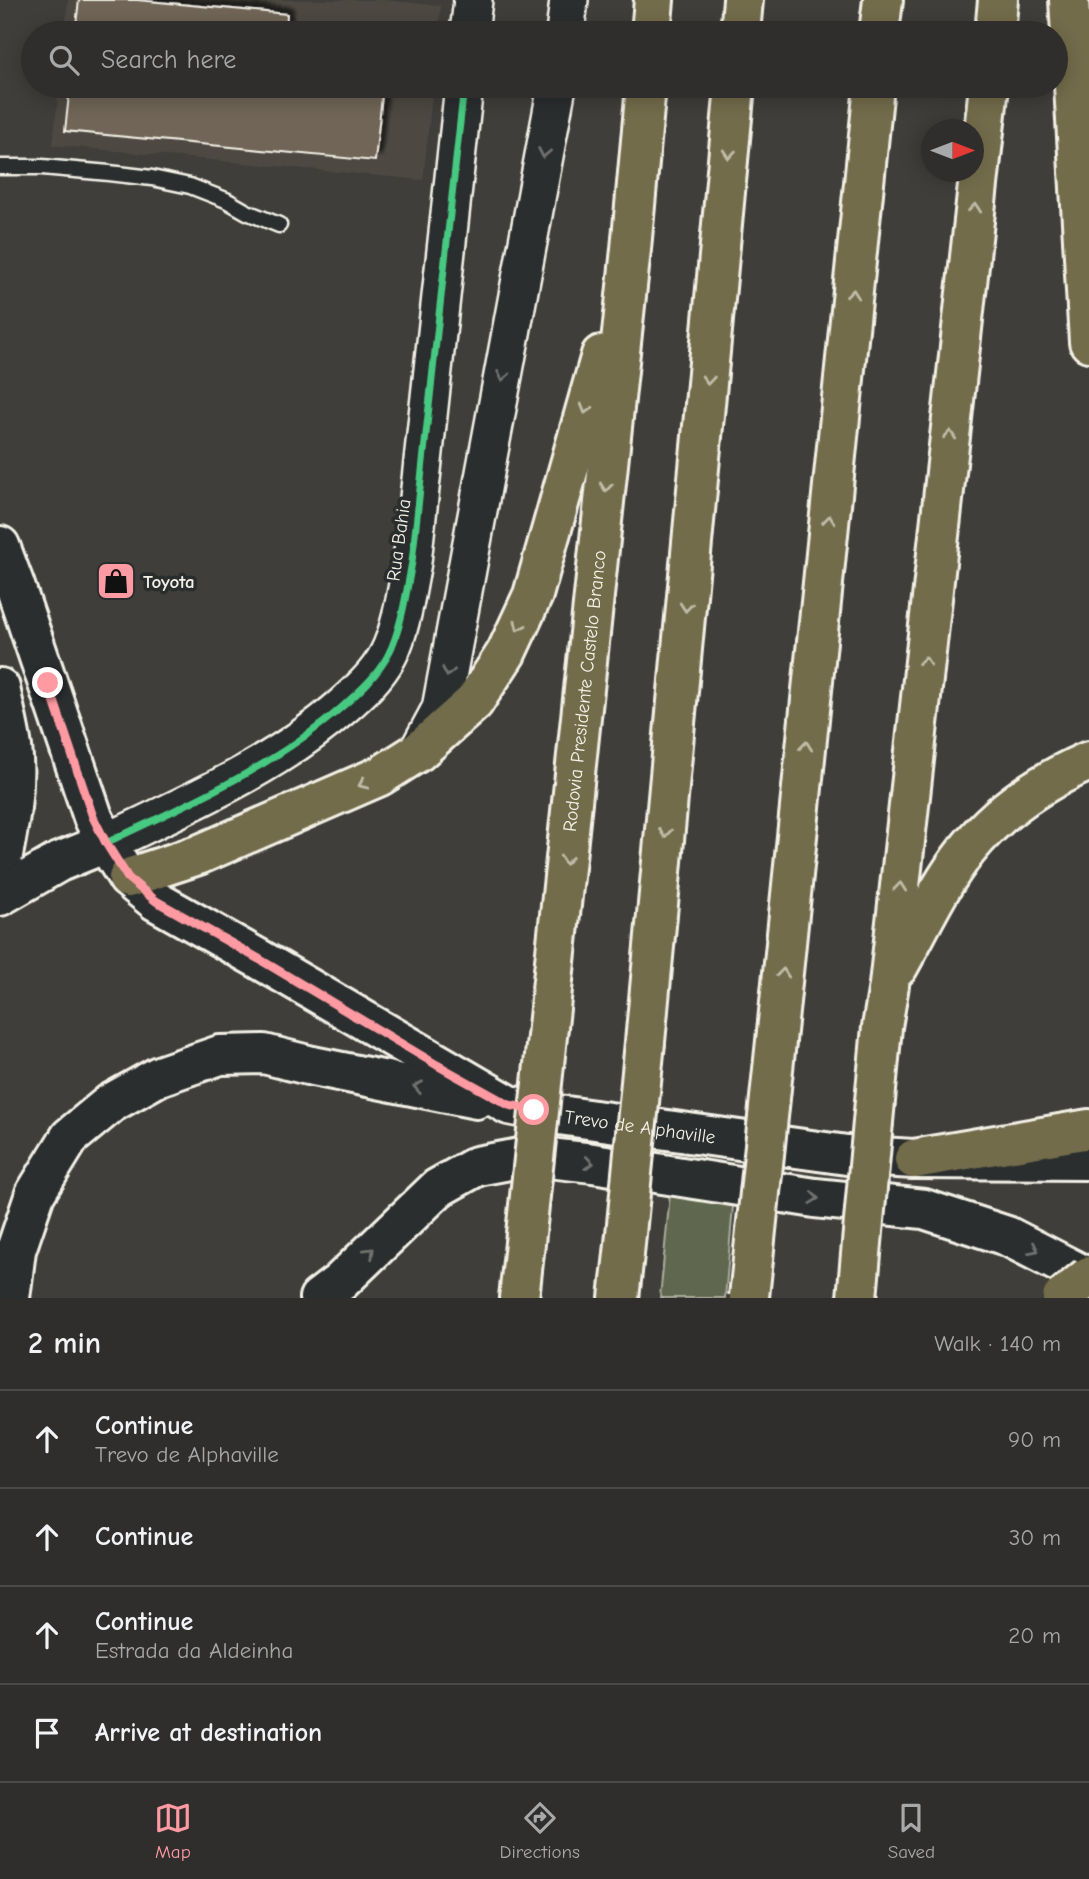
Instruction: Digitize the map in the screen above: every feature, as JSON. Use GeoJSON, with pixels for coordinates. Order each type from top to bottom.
{"type":"FeatureCollection","features":[{"type":"Feature","properties":{"kind":"highway"},"geometry":{"type":"LineString","coordinates":[[652,21],[654,0]]}},
{"type":"Feature","properties":{"kind":"highway"},"geometry":{"type":"LineString","coordinates":[[741,21],[743,0]]}},
{"type":"Feature","properties":{"kind":"highway"},"geometry":{"type":"LineString","coordinates":[[880,21],[883,0]]}},
{"type":"Feature","properties":{"kind":"highway"},"geometry":{"type":"LineString","coordinates":[[996,21],[999,0]]}},
{"type":"Feature","properties":{"kind":"highway"},"geometry":{"type":"LineString","coordinates":[[1069,0],[1089,342]]}},
{"type":"Feature","properties":{"kind":"highway","name":"Rodovia Presidente Castelo Branco"},"geometry":{"type":"LineString","coordinates":[[519,1298],[645,98]]}},
{"type":"Feature","properties":{"kind":"highway"},"geometry":{"type":"LineString","coordinates":[[619,1298],[734,98]]}},
{"type":"Feature","properties":{"kind":"highway"},"geometry":{"type":"LineString","coordinates":[[749,1298],[873,98]]}},
{"type":"Feature","properties":{"kind":"highway"},"geometry":{"type":"LineString","coordinates":[[857,1298],[882,1027],[889,985],[988,98]]}},
{"type":"Feature","properties":{"kind":"highway"},"geometry":{"type":"LineString","coordinates":[[128,878],[198,855],[380,776],[418,752],[474,702],[506,653],[533,595],[631,249]]}},
{"type":"Feature","properties":{"kind":"highway"},"geometry":{"type":"LineString","coordinates":[[889,985],[937,896],[967,851],[995,820],[1023,799],[1067,771],[1089,761]]}},
{"type":"Feature","properties":{"kind":"highway"},"geometry":{"type":"LineString","coordinates":[[914,1159],[1089,1129]]}},
{"type":"Feature","properties":{"kind":"highway"},"geometry":{"type":"LineString","coordinates":[[1062,1298],[1089,1277]]}},
{"type":"Feature","properties":{"kind":"main road","name":"Trevo de Alphaville"},"geometry":{"type":"LineString","coordinates":[[0,546],[93,817],[128,878],[156,901],[509,1105],[559,1115],[834,1153],[914,1159],[1089,1160]]}},
{"type":"Feature","properties":{"kind":"main road"},"geometry":{"type":"LineString","coordinates":[[0,688],[6,747],[13,777],[9,827],[0,870]]}},
{"type":"Feature","properties":{"kind":"main road"},"geometry":{"type":"LineString","coordinates":[[6,747],[72,756]]}},
{"type":"Feature","properties":{"kind":"main road"},"geometry":{"type":"LineString","coordinates":[[0,896],[59,862],[106,843]]}},
{"type":"Feature","properties":{"kind":"main road"},"geometry":{"type":"LineString","coordinates":[[10,1298],[16,1250],[35,1194],[70,1137],[111,1103],[159,1076],[220,1055],[264,1054],[509,1105]]}},
{"type":"Feature","properties":{"kind":"main road"},"geometry":{"type":"LineString","coordinates":[[319,1298],[340,1282],[438,1188],[477,1166],[531,1156],[593,1163],[815,1198],[924,1209],[1007,1236],[1089,1277]]}},
{"type":"Feature","properties":{"kind":"street"},"geometry":{"type":"LineString","coordinates":[[470,21],[472,0]]}},
{"type":"Feature","properties":{"kind":"street"},"geometry":{"type":"LineString","coordinates":[[566,21],[569,0]]}},
{"type":"Feature","properties":{"kind":"street","name":"Rua Bahia"},"geometry":{"type":"LineString","coordinates":[[106,843],[217,789],[322,725],[364,687],[388,655],[400,619],[412,562],[463,98]]}},
{"type":"Feature","properties":{"kind":"street"},"geometry":{"type":"LineString","coordinates":[[418,752],[441,709],[555,98]]}},
{"type":"Feature","properties":{"kind":"lane"},"geometry":{"type":"LineString","coordinates":[[0,167],[42,167],[152,178],[190,186],[279,225]]}},
{"type":"Feature","properties":{"kind":"shaded area"},"geometry":{"type":"Polygon","coordinates":[[[68,0],[383,0],[441,6],[439,21],[66,21],[68,0]]]}},
{"type":"Feature","properties":{"kind":"shaded area"},"geometry":{"type":"Polygon","coordinates":[[[58,98],[432,98],[423,180],[53,145],[58,98]]]}},
{"type":"Feature","properties":{"kind":"green space"},"geometry":{"type":"Polygon","coordinates":[[[670,1194],[734,1195],[725,1298],[660,1298],[670,1194]]]}},
{"type":"Feature","properties":{"kind":"building"},"geometry":{"type":"Polygon","coordinates":[[[79,0],[137,0],[287,14],[287,21],[76,21],[79,0]]]}},
{"type":"Feature","properties":{"kind":"building"},"geometry":{"type":"Polygon","coordinates":[[[69,98],[382,98],[375,161],[65,131],[69,98]]]}},
{"type":"Feature","properties":{"kind":"cycle path"},"geometry":{"type":"LineString","coordinates":[[106,843],[229,783],[288,748],[355,695],[384,663],[393,645],[412,562],[463,98]]}},
{"type":"Feature","properties":{"kind":"place","name":"Toyota"},"geometry":{"type":"Point","coordinates":[116,581]}},
{"type":"Feature","properties":{"kind":"route"},"geometry":{"type":"LineString","coordinates":[[48,683],[93,817],[128,878],[156,901],[437,1065],[509,1105],[534,1110]]}}]}
